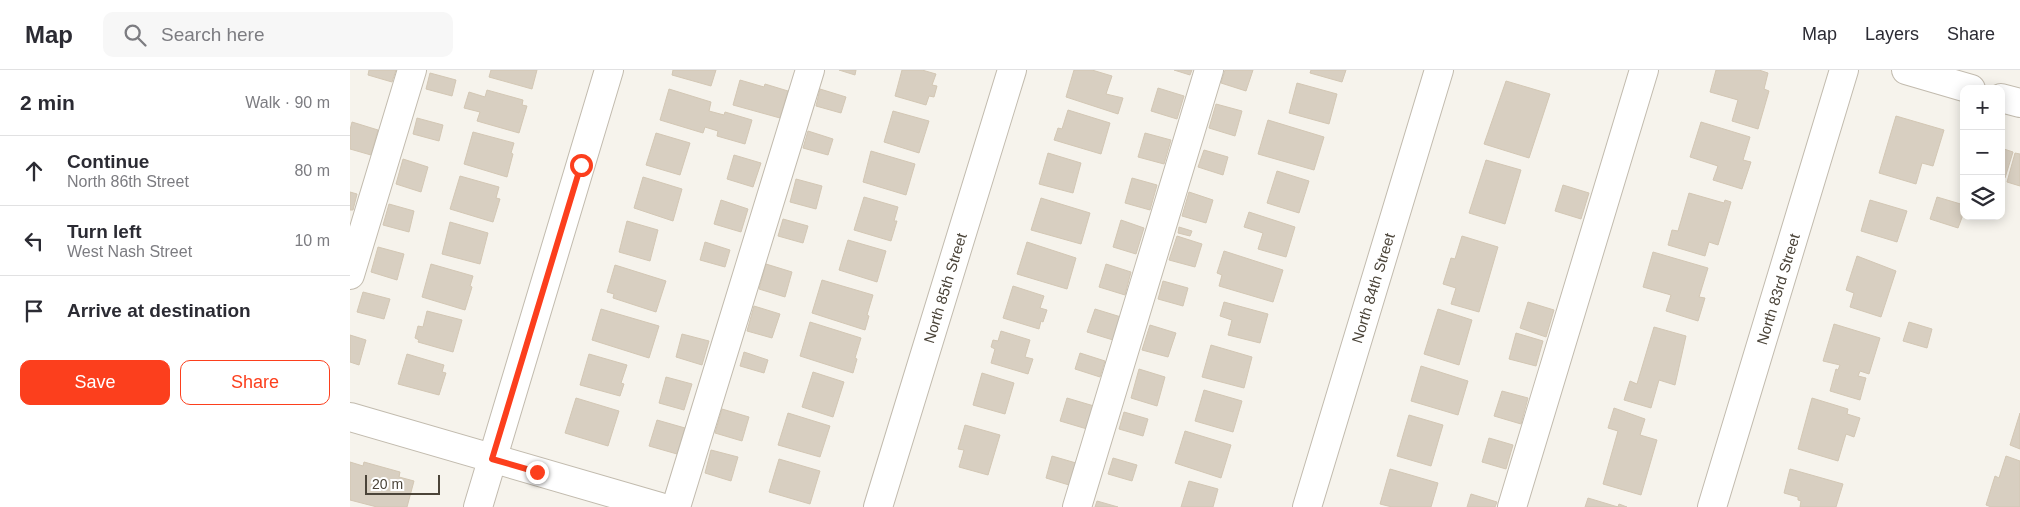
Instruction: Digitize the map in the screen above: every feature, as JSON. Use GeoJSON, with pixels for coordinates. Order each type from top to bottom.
{"type":"FeatureCollection","features":[{"type":"Feature","properties":{"kind":"street"},"geometry":{"type":"LineString","coordinates":[[350,275],[412,70]]}},
{"type":"Feature","properties":{"kind":"street"},"geometry":{"type":"LineString","coordinates":[[478,507],[609,70]]}},
{"type":"Feature","properties":{"kind":"street"},"geometry":{"type":"LineString","coordinates":[[676,507],[810,70]]}},
{"type":"Feature","properties":{"kind":"street","name":"North 85th Street"},"geometry":{"type":"LineString","coordinates":[[878,507],[1012,70]]}},
{"type":"Feature","properties":{"kind":"street"},"geometry":{"type":"LineString","coordinates":[[1077,507],[1209,70]]}},
{"type":"Feature","properties":{"kind":"street","name":"North 84th Street"},"geometry":{"type":"LineString","coordinates":[[1307,507],[1439,70]]}},
{"type":"Feature","properties":{"kind":"street"},"geometry":{"type":"LineString","coordinates":[[1512,507],[1644,70]]}},
{"type":"Feature","properties":{"kind":"street","name":"North 83rd Street"},"geometry":{"type":"LineString","coordinates":[[1712,507],[1844,70]]}},
{"type":"Feature","properties":{"kind":"street"},"geometry":{"type":"LineString","coordinates":[[1906,70],[1960,86]]}},
{"type":"Feature","properties":{"kind":"street"},"geometry":{"type":"LineString","coordinates":[[2005,99],[2020,103]]}},
{"type":"Feature","properties":{"kind":"street"},"geometry":{"type":"LineString","coordinates":[[350,417],[660,507]]}},
{"type":"Feature","properties":{"kind":"building"},"geometry":{"type":"Polygon","coordinates":[[[369,70],[396,70],[392,82],[368,75],[369,70]]]}},
{"type":"Feature","properties":{"kind":"building"},"geometry":{"type":"Polygon","coordinates":[[[491,70],[537,70],[532,89],[489,77],[491,70]]]}},
{"type":"Feature","properties":{"kind":"building"},"geometry":{"type":"Polygon","coordinates":[[[673,70],[716,70],[711,86],[672,75],[673,70]]]}},
{"type":"Feature","properties":{"kind":"building"},"geometry":{"type":"Polygon","coordinates":[[[839,70],[856,70],[855,75],[839,70]]]}},
{"type":"Feature","properties":{"kind":"building"},"geometry":{"type":"Polygon","coordinates":[[[902,70],[922,70],[936,74],[932,85],[937,86],[934,97],[929,96],[926,105],[895,96],[902,70]]]}},
{"type":"Feature","properties":{"kind":"building"},"geometry":{"type":"Polygon","coordinates":[[[1074,70],[1092,70],[1112,76],[1106,94],[1123,98],[1118,114],[1066,97],[1074,70]]]}},
{"type":"Feature","properties":{"kind":"building"},"geometry":{"type":"Polygon","coordinates":[[[1174,70],[1192,70],[1190,75],[1174,70]]]}},
{"type":"Feature","properties":{"kind":"building"},"geometry":{"type":"Polygon","coordinates":[[[1225,70],[1253,70],[1246,91],[1221,83],[1225,70]]]}},
{"type":"Feature","properties":{"kind":"building"},"geometry":{"type":"Polygon","coordinates":[[[1311,70],[1346,70],[1342,82],[1310,73],[1311,70]]]}},
{"type":"Feature","properties":{"kind":"building"},"geometry":{"type":"Polygon","coordinates":[[[1716,70],[1759,70],[1768,73],[1764,89],[1769,91],[1758,129],[1732,121],[1738,100],[1710,92],[1716,70]]]}},
{"type":"Feature","properties":{"kind":"building"},"geometry":{"type":"Polygon","coordinates":[[[430,73],[456,80],[452,96],[426,89],[430,73]]]}},
{"type":"Feature","properties":{"kind":"building"},"geometry":{"type":"Polygon","coordinates":[[[740,80],[764,87],[765,84],[788,91],[780,118],[733,105],[740,80]]]}},
{"type":"Feature","properties":{"kind":"building"},"geometry":{"type":"Polygon","coordinates":[[[1506,81],[1550,94],[1529,158],[1484,144],[1506,81]]]}},
{"type":"Feature","properties":{"kind":"building"},"geometry":{"type":"Polygon","coordinates":[[[1297,83],[1337,94],[1329,124],[1289,113],[1297,83]]]}},
{"type":"Feature","properties":{"kind":"building"},"geometry":{"type":"Polygon","coordinates":[[[1158,88],[1184,96],[1177,119],[1151,111],[1158,88]]]}},
{"type":"Feature","properties":{"kind":"building"},"geometry":{"type":"Polygon","coordinates":[[[669,89],[711,102],[709,111],[724,115],[725,112],[752,120],[745,144],[717,136],[718,131],[705,127],[703,133],[660,120],[669,89]]]}},
{"type":"Feature","properties":{"kind":"building"},"geometry":{"type":"Polygon","coordinates":[[[820,89],[846,97],[841,113],[816,106],[820,89]]]}},
{"type":"Feature","properties":{"kind":"building"},"geometry":{"type":"Polygon","coordinates":[[[487,90],[523,100],[522,105],[527,106],[519,133],[477,121],[480,112],[464,108],[469,92],[485,97],[487,90]]]}},
{"type":"Feature","properties":{"kind":"building"},"geometry":{"type":"Polygon","coordinates":[[[1216,104],[1242,111],[1235,136],[1209,128],[1216,104]]]}},
{"type":"Feature","properties":{"kind":"building"},"geometry":{"type":"Polygon","coordinates":[[[1068,110],[1110,123],[1101,154],[1054,140],[1058,128],[1062,129],[1068,110]]]}},
{"type":"Feature","properties":{"kind":"building"},"geometry":{"type":"Polygon","coordinates":[[[893,111],[929,121],[919,153],[884,142],[893,111]]]}},
{"type":"Feature","properties":{"kind":"building"},"geometry":{"type":"Polygon","coordinates":[[[1896,116],[1944,130],[1933,166],[1922,163],[1916,184],[1879,173],[1896,116]]]}},
{"type":"Feature","properties":{"kind":"building"},"geometry":{"type":"Polygon","coordinates":[[[417,118],[443,125],[439,141],[413,134],[417,118]]]}},
{"type":"Feature","properties":{"kind":"building"},"geometry":{"type":"Polygon","coordinates":[[[1268,120],[1324,137],[1314,170],[1258,154],[1268,120]]]}},
{"type":"Feature","properties":{"kind":"building"},"geometry":{"type":"Polygon","coordinates":[[[352,122],[378,130],[371,155],[350,149],[352,122]]]}},
{"type":"Feature","properties":{"kind":"building"},"geometry":{"type":"Polygon","coordinates":[[[1701,122],[1750,137],[1743,160],[1751,162],[1742,189],[1713,180],[1718,166],[1690,157],[1701,122]]]}},
{"type":"Feature","properties":{"kind":"building"},"geometry":{"type":"Polygon","coordinates":[[[808,131],[833,139],[828,155],[803,148],[808,131]]]}},
{"type":"Feature","properties":{"kind":"building"},"geometry":{"type":"Polygon","coordinates":[[[473,132],[514,143],[507,177],[464,164],[473,132]]]}},
{"type":"Feature","properties":{"kind":"building"},"geometry":{"type":"Polygon","coordinates":[[[656,133],[690,143],[680,175],[646,165],[656,133]]]}},
{"type":"Feature","properties":{"kind":"building"},"geometry":{"type":"Polygon","coordinates":[[[1145,133],[1171,140],[1164,164],[1138,157],[1145,133]]]}},
{"type":"Feature","properties":{"kind":"building"},"geometry":{"type":"Polygon","coordinates":[[[2005,149],[2013,152],[2005,178],[2005,149]]]}},
{"type":"Feature","properties":{"kind":"building"},"geometry":{"type":"Polygon","coordinates":[[[1204,150],[1228,157],[1223,175],[1198,167],[1204,150]]]}},
{"type":"Feature","properties":{"kind":"building"},"geometry":{"type":"Polygon","coordinates":[[[871,151],[915,164],[906,195],[863,182],[871,151]]]}},
{"type":"Feature","properties":{"kind":"building"},"geometry":{"type":"Polygon","coordinates":[[[1048,153],[1081,163],[1073,193],[1039,184],[1048,153]]]}},
{"type":"Feature","properties":{"kind":"building"},"geometry":{"type":"Polygon","coordinates":[[[2015,153],[2020,154],[2020,186],[2007,182],[2015,153]]]}},
{"type":"Feature","properties":{"kind":"building"},"geometry":{"type":"Polygon","coordinates":[[[734,155],[761,163],[753,187],[727,179],[734,155]]]}},
{"type":"Feature","properties":{"kind":"building"},"geometry":{"type":"Polygon","coordinates":[[[403,159],[428,167],[421,192],[396,184],[403,159]]]}},
{"type":"Feature","properties":{"kind":"building"},"geometry":{"type":"Polygon","coordinates":[[[1486,160],[1521,170],[1505,224],[1469,213],[1486,160]]]}},
{"type":"Feature","properties":{"kind":"building"},"geometry":{"type":"Polygon","coordinates":[[[1277,171],[1309,181],[1299,213],[1267,203],[1277,171]]]}},
{"type":"Feature","properties":{"kind":"building"},"geometry":{"type":"Polygon","coordinates":[[[460,176],[499,187],[496,198],[500,199],[493,222],[450,209],[460,176]]]}},
{"type":"Feature","properties":{"kind":"building"},"geometry":{"type":"Polygon","coordinates":[[[643,177],[682,189],[673,221],[634,208],[643,177]]]}},
{"type":"Feature","properties":{"kind":"building"},"geometry":{"type":"Polygon","coordinates":[[[1132,178],[1157,185],[1150,210],[1125,203],[1132,178]]]}},
{"type":"Feature","properties":{"kind":"building"},"geometry":{"type":"Polygon","coordinates":[[[796,179],[822,186],[816,209],[790,202],[796,179]]]}},
{"type":"Feature","properties":{"kind":"building"},"geometry":{"type":"Polygon","coordinates":[[[1563,185],[1589,193],[1581,219],[1555,211],[1563,185]]]}},
{"type":"Feature","properties":{"kind":"building"},"geometry":{"type":"Polygon","coordinates":[[[350,192],[357,194],[353,210],[350,210],[350,192]]]}},
{"type":"Feature","properties":{"kind":"building"},"geometry":{"type":"Polygon","coordinates":[[[1189,192],[1213,200],[1206,223],[1182,216],[1189,192]]]}},
{"type":"Feature","properties":{"kind":"building"},"geometry":{"type":"Polygon","coordinates":[[[1689,193],[1724,203],[1725,200],[1731,202],[1718,245],[1709,242],[1705,256],[1668,245],[1672,230],[1678,231],[1689,193]]]}},
{"type":"Feature","properties":{"kind":"building"},"geometry":{"type":"Polygon","coordinates":[[[864,197],[898,207],[894,221],[897,221],[891,241],[854,230],[864,197]]]}},
{"type":"Feature","properties":{"kind":"building"},"geometry":{"type":"Polygon","coordinates":[[[1937,197],[1960,204],[1961,220],[1958,228],[1930,219],[1937,197]]]}},
{"type":"Feature","properties":{"kind":"building"},"geometry":{"type":"Polygon","coordinates":[[[1041,198],[1090,213],[1081,244],[1031,230],[1041,198]]]}},
{"type":"Feature","properties":{"kind":"building"},"geometry":{"type":"Polygon","coordinates":[[[721,200],[748,209],[741,232],[714,224],[721,200]]]}},
{"type":"Feature","properties":{"kind":"building"},"geometry":{"type":"Polygon","coordinates":[[[1870,200],[1907,211],[1897,242],[1861,231],[1870,200]]]}},
{"type":"Feature","properties":{"kind":"building"},"geometry":{"type":"Polygon","coordinates":[[[389,204],[414,211],[409,232],[383,225],[389,204]]]}},
{"type":"Feature","properties":{"kind":"building"},"geometry":{"type":"Polygon","coordinates":[[[1249,212],[1295,227],[1286,257],[1258,249],[1263,233],[1244,227],[1249,212]]]}},
{"type":"Feature","properties":{"kind":"building"},"geometry":{"type":"Polygon","coordinates":[[[783,219],[808,226],[803,243],[778,236],[783,219]]]}},
{"type":"Feature","properties":{"kind":"building"},"geometry":{"type":"Polygon","coordinates":[[[1121,220],[1144,228],[1136,254],[1113,247],[1121,220]]]}},
{"type":"Feature","properties":{"kind":"building"},"geometry":{"type":"Polygon","coordinates":[[[627,221],[658,230],[650,261],[619,252],[627,221]]]}},
{"type":"Feature","properties":{"kind":"building"},"geometry":{"type":"Polygon","coordinates":[[[450,222],[488,233],[480,264],[442,254],[450,222]]]}},
{"type":"Feature","properties":{"kind":"building"},"geometry":{"type":"Polygon","coordinates":[[[1179,227],[1192,231],[1190,236],[1178,233],[1179,227]]]}},
{"type":"Feature","properties":{"kind":"building"},"geometry":{"type":"Polygon","coordinates":[[[1177,236],[1202,244],[1195,267],[1169,260],[1177,236]]]}},
{"type":"Feature","properties":{"kind":"building"},"geometry":{"type":"Polygon","coordinates":[[[1462,236],[1498,247],[1479,312],[1451,304],[1456,288],[1443,284],[1451,258],[1455,259],[1462,236]]]}},
{"type":"Feature","properties":{"kind":"building"},"geometry":{"type":"Polygon","coordinates":[[[848,240],[886,251],[877,282],[839,270],[848,240]]]}},
{"type":"Feature","properties":{"kind":"building"},"geometry":{"type":"Polygon","coordinates":[[[705,242],[730,250],[725,267],[700,260],[705,242]]]}},
{"type":"Feature","properties":{"kind":"building"},"geometry":{"type":"Polygon","coordinates":[[[1027,242],[1076,258],[1067,289],[1017,274],[1027,242]]]}},
{"type":"Feature","properties":{"kind":"building"},"geometry":{"type":"Polygon","coordinates":[[[378,247],[404,254],[397,280],[371,272],[378,247]]]}},
{"type":"Feature","properties":{"kind":"building"},"geometry":{"type":"Polygon","coordinates":[[[1224,251],[1283,270],[1273,302],[1219,286],[1222,275],[1217,273],[1224,251]]]}},
{"type":"Feature","properties":{"kind":"building"},"geometry":{"type":"Polygon","coordinates":[[[1653,252],[1708,268],[1699,297],[1705,298],[1698,321],[1666,311],[1671,295],[1643,287],[1653,252]]]}},
{"type":"Feature","properties":{"kind":"building"},"geometry":{"type":"Polygon","coordinates":[[[1857,256],[1896,271],[1881,317],[1850,307],[1854,293],[1846,290],[1857,256]]]}},
{"type":"Feature","properties":{"kind":"building"},"geometry":{"type":"Polygon","coordinates":[[[431,264],[473,276],[470,286],[472,287],[465,310],[422,297],[431,264]]]}},
{"type":"Feature","properties":{"kind":"building"},"geometry":{"type":"Polygon","coordinates":[[[766,264],[792,272],[785,297],[759,289],[766,264]]]}},
{"type":"Feature","properties":{"kind":"building"},"geometry":{"type":"Polygon","coordinates":[[[1106,264],[1131,272],[1125,295],[1099,287],[1106,264]]]}},
{"type":"Feature","properties":{"kind":"building"},"geometry":{"type":"Polygon","coordinates":[[[615,265],[666,281],[656,312],[613,298],[614,294],[607,292],[615,265]]]}},
{"type":"Feature","properties":{"kind":"building"},"geometry":{"type":"Polygon","coordinates":[[[822,280],[873,295],[865,330],[812,313],[822,280]]]}},
{"type":"Feature","properties":{"kind":"building"},"geometry":{"type":"Polygon","coordinates":[[[1163,281],[1188,288],[1183,306],[1158,299],[1163,281]]]}},
{"type":"Feature","properties":{"kind":"building"},"geometry":{"type":"Polygon","coordinates":[[[1013,286],[1044,296],[1040,308],[1047,310],[1039,329],[1003,318],[1013,286]]]}},
{"type":"Feature","properties":{"kind":"building"},"geometry":{"type":"Polygon","coordinates":[[[363,292],[390,299],[384,319],[357,312],[363,292]]]}},
{"type":"Feature","properties":{"kind":"building"},"geometry":{"type":"Polygon","coordinates":[[[1224,302],[1268,314],[1260,343],[1228,335],[1232,320],[1220,316],[1224,302]]]}},
{"type":"Feature","properties":{"kind":"building"},"geometry":{"type":"Polygon","coordinates":[[[1528,302],[1554,310],[1546,337],[1520,328],[1528,302]]]}},
{"type":"Feature","properties":{"kind":"building"},"geometry":{"type":"Polygon","coordinates":[[[754,306],[780,314],[772,338],[747,331],[754,306]]]}},
{"type":"Feature","properties":{"kind":"building"},"geometry":{"type":"Polygon","coordinates":[[[601,309],[659,326],[649,358],[592,340],[601,309]]]}},
{"type":"Feature","properties":{"kind":"building"},"geometry":{"type":"Polygon","coordinates":[[[1095,309],[1121,317],[1113,340],[1087,332],[1095,309]]]}},
{"type":"Feature","properties":{"kind":"building"},"geometry":{"type":"Polygon","coordinates":[[[1438,309],[1472,320],[1459,365],[1424,354],[1438,309]]]}},
{"type":"Feature","properties":{"kind":"building"},"geometry":{"type":"Polygon","coordinates":[[[427,311],[462,320],[453,352],[418,342],[419,340],[415,338],[418,326],[423,327],[427,311]]]}},
{"type":"Feature","properties":{"kind":"building"},"geometry":{"type":"Polygon","coordinates":[[[810,322],[861,338],[853,373],[800,356],[810,322]]]}},
{"type":"Feature","properties":{"kind":"building"},"geometry":{"type":"Polygon","coordinates":[[[1909,322],[1932,329],[1927,348],[1903,341],[1909,322]]]}},
{"type":"Feature","properties":{"kind":"building"},"geometry":{"type":"Polygon","coordinates":[[[1834,324],[1880,338],[1869,374],[1860,371],[1858,376],[1866,378],[1860,400],[1830,391],[1836,369],[1838,370],[1840,365],[1823,361],[1834,324]]]}},
{"type":"Feature","properties":{"kind":"building"},"geometry":{"type":"Polygon","coordinates":[[[1150,325],[1176,333],[1168,357],[1142,350],[1150,325]]]}},
{"type":"Feature","properties":{"kind":"building"},"geometry":{"type":"Polygon","coordinates":[[[1654,327],[1686,336],[1675,385],[1659,380],[1651,408],[1624,400],[1630,381],[1637,384],[1654,327]]]}},
{"type":"Feature","properties":{"kind":"building"},"geometry":{"type":"Polygon","coordinates":[[[1001,331],[1030,340],[1025,357],[1033,359],[1028,374],[991,363],[995,349],[991,347],[993,340],[998,341],[1001,331]]]}},
{"type":"Feature","properties":{"kind":"building"},"geometry":{"type":"Polygon","coordinates":[[[1516,333],[1543,341],[1536,366],[1509,359],[1516,333]]]}},
{"type":"Feature","properties":{"kind":"building"},"geometry":{"type":"Polygon","coordinates":[[[682,334],[709,341],[702,365],[676,357],[682,334]]]}},
{"type":"Feature","properties":{"kind":"building"},"geometry":{"type":"Polygon","coordinates":[[[350,335],[366,340],[359,365],[350,362],[350,335]]]}},
{"type":"Feature","properties":{"kind":"building"},"geometry":{"type":"Polygon","coordinates":[[[1211,345],[1252,357],[1244,388],[1202,377],[1211,345]]]}},
{"type":"Feature","properties":{"kind":"building"},"geometry":{"type":"Polygon","coordinates":[[[744,352],[768,360],[764,373],[740,366],[744,352]]]}},
{"type":"Feature","properties":{"kind":"building"},"geometry":{"type":"Polygon","coordinates":[[[1080,353],[1105,361],[1100,377],[1075,369],[1080,353]]]}},
{"type":"Feature","properties":{"kind":"building"},"geometry":{"type":"Polygon","coordinates":[[[407,354],[444,365],[442,372],[446,373],[439,395],[398,384],[407,354]]]}},
{"type":"Feature","properties":{"kind":"building"},"geometry":{"type":"Polygon","coordinates":[[[589,354],[627,365],[621,383],[624,384],[620,396],[580,385],[589,354]]]}},
{"type":"Feature","properties":{"kind":"building"},"geometry":{"type":"Polygon","coordinates":[[[1421,366],[1468,381],[1458,415],[1411,401],[1421,366]]]}},
{"type":"Feature","properties":{"kind":"building"},"geometry":{"type":"Polygon","coordinates":[[[1139,369],[1165,377],[1157,406],[1131,398],[1139,369]]]}},
{"type":"Feature","properties":{"kind":"building"},"geometry":{"type":"Polygon","coordinates":[[[813,372],[844,382],[833,417],[802,407],[813,372]]]}},
{"type":"Feature","properties":{"kind":"building"},"geometry":{"type":"Polygon","coordinates":[[[982,373],[1014,383],[1005,414],[973,405],[982,373]]]}},
{"type":"Feature","properties":{"kind":"building"},"geometry":{"type":"Polygon","coordinates":[[[666,377],[692,384],[684,410],[659,403],[666,377]]]}},
{"type":"Feature","properties":{"kind":"building"},"geometry":{"type":"Polygon","coordinates":[[[1204,390],[1242,401],[1233,432],[1195,421],[1204,390]]]}},
{"type":"Feature","properties":{"kind":"building"},"geometry":{"type":"Polygon","coordinates":[[[1502,391],[1528,398],[1521,424],[1494,416],[1502,391]]]}},
{"type":"Feature","properties":{"kind":"building"},"geometry":{"type":"Polygon","coordinates":[[[576,398],[619,411],[608,446],[565,433],[576,398]]]}},
{"type":"Feature","properties":{"kind":"building"},"geometry":{"type":"Polygon","coordinates":[[[1067,398],[1094,406],[1087,429],[1060,421],[1067,398]]]}},
{"type":"Feature","properties":{"kind":"building"},"geometry":{"type":"Polygon","coordinates":[[[1812,398],[1848,409],[1847,414],[1860,418],[1854,437],[1846,434],[1838,461],[1798,449],[1812,398]]]}},
{"type":"Feature","properties":{"kind":"building"},"geometry":{"type":"Polygon","coordinates":[[[1614,408],[1645,419],[1640,435],[1657,440],[1641,495],[1603,484],[1618,431],[1608,428],[1614,408]]]}},
{"type":"Feature","properties":{"kind":"building"},"geometry":{"type":"Polygon","coordinates":[[[722,409],[749,417],[742,441],[715,433],[722,409]]]}},
{"type":"Feature","properties":{"kind":"building"},"geometry":{"type":"Polygon","coordinates":[[[1124,412],[1148,419],[1143,436],[1119,429],[1124,412]]]}},
{"type":"Feature","properties":{"kind":"building"},"geometry":{"type":"Polygon","coordinates":[[[788,413],[830,426],[820,457],[778,445],[788,413]]]}},
{"type":"Feature","properties":{"kind":"building"},"geometry":{"type":"Polygon","coordinates":[[[2020,413],[2020,449],[2010,445],[2020,413]]]}},
{"type":"Feature","properties":{"kind":"building"},"geometry":{"type":"Polygon","coordinates":[[[1409,415],[1443,425],[1431,466],[1397,456],[1409,415]]]}},
{"type":"Feature","properties":{"kind":"building"},"geometry":{"type":"Polygon","coordinates":[[[657,420],[685,428],[677,454],[649,446],[657,420]]]}},
{"type":"Feature","properties":{"kind":"building"},"geometry":{"type":"Polygon","coordinates":[[[965,425],[1000,435],[988,475],[959,467],[964,450],[958,449],[965,425]]]}},
{"type":"Feature","properties":{"kind":"building"},"geometry":{"type":"Polygon","coordinates":[[[1185,431],[1231,445],[1221,478],[1175,463],[1185,431]]]}},
{"type":"Feature","properties":{"kind":"building"},"geometry":{"type":"Polygon","coordinates":[[[1489,438],[1513,445],[1506,469],[1482,462],[1489,438]]]}},
{"type":"Feature","properties":{"kind":"building"},"geometry":{"type":"Polygon","coordinates":[[[711,450],[738,457],[731,481],[705,473],[711,450]]]}},
{"type":"Feature","properties":{"kind":"building"},"geometry":{"type":"Polygon","coordinates":[[[1052,456],[1076,463],[1069,485],[1046,478],[1052,456]]]}},
{"type":"Feature","properties":{"kind":"building"},"geometry":{"type":"Polygon","coordinates":[[[2006,456],[2020,461],[2020,507],[1991,507],[1986,505],[1995,476],[1999,478],[2006,456]]]}},
{"type":"Feature","properties":{"kind":"building"},"geometry":{"type":"Polygon","coordinates":[[[1113,458],[1137,465],[1132,481],[1108,474],[1113,458]]]}},
{"type":"Feature","properties":{"kind":"building"},"geometry":{"type":"Polygon","coordinates":[[[779,459],[820,471],[810,504],[769,492],[779,459]]]}},
{"type":"Feature","properties":{"kind":"building"},"geometry":{"type":"Polygon","coordinates":[[[350,462],[363,466],[364,462],[400,472],[399,477],[414,481],[407,507],[377,507],[350,500],[350,462]]]}},
{"type":"Feature","properties":{"kind":"building"},"geometry":{"type":"Polygon","coordinates":[[[1390,469],[1438,483],[1431,507],[1392,507],[1380,504],[1390,469]]]}},
{"type":"Feature","properties":{"kind":"building"},"geometry":{"type":"Polygon","coordinates":[[[1790,469],[1843,484],[1836,507],[1800,507],[1801,501],[1798,500],[1798,497],[1784,493],[1790,469]]]}},
{"type":"Feature","properties":{"kind":"building"},"geometry":{"type":"Polygon","coordinates":[[[1189,481],[1218,489],[1213,507],[1181,507],[1189,481]]]}},
{"type":"Feature","properties":{"kind":"building"},"geometry":{"type":"Polygon","coordinates":[[[1471,494],[1497,502],[1495,507],[1467,507],[1471,494]]]}},
{"type":"Feature","properties":{"kind":"building"},"geometry":{"type":"Polygon","coordinates":[[[1588,498],[1618,507],[1585,507],[1588,498]]]}},
{"type":"Feature","properties":{"kind":"building"},"geometry":{"type":"Polygon","coordinates":[[[1097,501],[1118,507],[1095,507],[1097,501]]]}},
{"type":"Feature","properties":{"kind":"route"},"geometry":{"type":"LineString","coordinates":[[537,472],[492,459],[581,165]]}}]}
